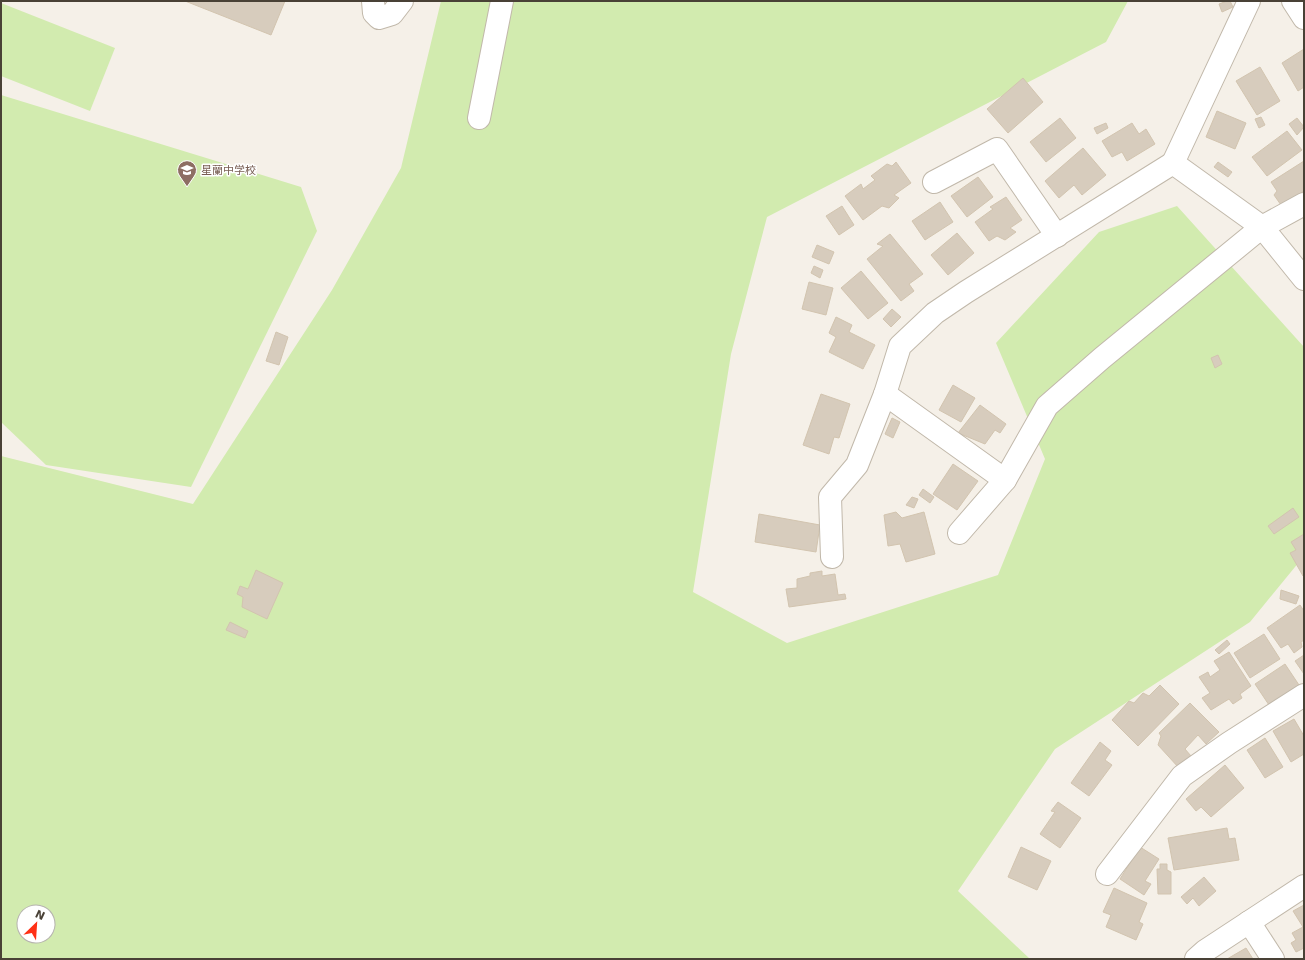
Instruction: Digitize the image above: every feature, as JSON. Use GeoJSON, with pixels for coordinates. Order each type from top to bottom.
{"type":"FeatureCollection","features":[{"type":"Feature","properties":{"kind":"street"},"geometry":{"type":"LineString","coordinates":[[376,9],[392,14],[402,1]]}},
{"type":"Feature","properties":{"kind":"street"},"geometry":{"type":"LineString","coordinates":[[479,118],[502,1]]}},
{"type":"Feature","properties":{"kind":"street"},"geometry":{"type":"LineString","coordinates":[[832,556],[830,497],[857,466],[885,394],[900,346],[935,313],[1173,163],[1249,1]]}},
{"type":"Feature","properties":{"kind":"street"},"geometry":{"type":"LineString","coordinates":[[1293,1],[1304,18]]}},
{"type":"Feature","properties":{"kind":"street"},"geometry":{"type":"LineString","coordinates":[[934,182],[997,149],[1057,236]]}},
{"type":"Feature","properties":{"kind":"street"},"geometry":{"type":"LineString","coordinates":[[1173,163],[1262,227],[1304,279]]}},
{"type":"Feature","properties":{"kind":"street"},"geometry":{"type":"LineString","coordinates":[[959,533],[1005,480],[1047,406],[1102,358],[1262,227],[1304,204]]}},
{"type":"Feature","properties":{"kind":"street"},"geometry":{"type":"LineString","coordinates":[[885,394],[1005,480]]}},
{"type":"Feature","properties":{"kind":"street"},"geometry":{"type":"LineString","coordinates":[[1107,874],[1182,776],[1229,743],[1304,695]]}},
{"type":"Feature","properties":{"kind":"street"},"geometry":{"type":"LineString","coordinates":[[1196,959],[1205,951],[1304,886]]}},
{"type":"Feature","properties":{"kind":"street"},"geometry":{"type":"LineString","coordinates":[[1249,922],[1273,959]]}},
{"type":"Feature","properties":{"kind":"green space"},"geometry":{"type":"Polygon","coordinates":[[[441,1],[1128,1],[1106,42],[767,217],[731,354],[693,592],[787,643],[998,575],[1045,459],[996,343],[1099,232],[1177,206],[1304,347],[1304,556],[1250,622],[1055,749],[958,891],[1030,959],[1,959],[1,456],[193,504],[332,290],[401,168],[441,1]]]}},
{"type":"Feature","properties":{"kind":"green space"},"geometry":{"type":"Polygon","coordinates":[[[1,3],[115,48],[90,111],[1,76],[1,3]]]}},
{"type":"Feature","properties":{"kind":"green space"},"geometry":{"type":"Polygon","coordinates":[[[1,95],[301,187],[317,231],[191,487],[46,465],[1,422],[1,95]]]}},
{"type":"Feature","properties":{"kind":"building"},"geometry":{"type":"Polygon","coordinates":[[[185,1],[285,1],[271,35],[185,1]]]}},
{"type":"Feature","properties":{"kind":"building"},"geometry":{"type":"Polygon","coordinates":[[[1230,1],[1233,7],[1222,12],[1219,4],[1230,1]]]}},
{"type":"Feature","properties":{"kind":"building"},"geometry":{"type":"Polygon","coordinates":[[[1304,49],[1304,87],[1298,91],[1282,63],[1304,49]]]}},
{"type":"Feature","properties":{"kind":"building"},"geometry":{"type":"Polygon","coordinates":[[[1260,67],[1280,101],[1257,115],[1236,81],[1260,67]]]}},
{"type":"Feature","properties":{"kind":"building"},"geometry":{"type":"Polygon","coordinates":[[[1023,78],[1043,102],[1008,133],[987,109],[1023,78]]]}},
{"type":"Feature","properties":{"kind":"building"},"geometry":{"type":"Polygon","coordinates":[[[1217,111],[1246,123],[1235,149],[1206,137],[1217,111]]]}},
{"type":"Feature","properties":{"kind":"building"},"geometry":{"type":"Polygon","coordinates":[[[1261,117],[1265,125],[1259,128],[1255,119],[1261,117]]]}},
{"type":"Feature","properties":{"kind":"building"},"geometry":{"type":"Polygon","coordinates":[[[1060,118],[1076,138],[1046,162],[1030,142],[1060,118]]]}},
{"type":"Feature","properties":{"kind":"building"},"geometry":{"type":"Polygon","coordinates":[[[1297,118],[1304,127],[1297,135],[1289,124],[1297,118]]]}},
{"type":"Feature","properties":{"kind":"building"},"geometry":{"type":"Polygon","coordinates":[[[1106,123],[1108,128],[1097,134],[1094,128],[1106,123]]]}},
{"type":"Feature","properties":{"kind":"building"},"geometry":{"type":"Polygon","coordinates":[[[1132,123],[1139,134],[1146,129],[1155,144],[1127,161],[1122,152],[1112,157],[1102,141],[1132,123]]]}},
{"type":"Feature","properties":{"kind":"building"},"geometry":{"type":"Polygon","coordinates":[[[1287,131],[1302,150],[1267,176],[1252,157],[1287,131]]]}},
{"type":"Feature","properties":{"kind":"building"},"geometry":{"type":"Polygon","coordinates":[[[1083,148],[1106,175],[1082,195],[1074,185],[1059,198],[1045,181],[1083,148]]]}},
{"type":"Feature","properties":{"kind":"building"},"geometry":{"type":"Polygon","coordinates":[[[1304,161],[1304,191],[1281,205],[1274,195],[1277,191],[1271,182],[1304,161]]]}},
{"type":"Feature","properties":{"kind":"building"},"geometry":{"type":"Polygon","coordinates":[[[896,162],[911,183],[894,195],[899,198],[889,208],[882,206],[863,220],[845,196],[861,184],[863,189],[875,180],[871,176],[887,164],[892,166],[896,162]]]}},
{"type":"Feature","properties":{"kind":"building"},"geometry":{"type":"Polygon","coordinates":[[[1218,162],[1232,172],[1228,177],[1214,167],[1218,162]]]}},
{"type":"Feature","properties":{"kind":"building"},"geometry":{"type":"Polygon","coordinates":[[[978,177],[993,197],[967,217],[951,196],[978,177]]]}},
{"type":"Feature","properties":{"kind":"building"},"geometry":{"type":"Polygon","coordinates":[[[1006,197],[1022,220],[1010,228],[1016,232],[1005,240],[997,236],[989,241],[975,222],[993,209],[990,207],[1006,197]]]}},
{"type":"Feature","properties":{"kind":"building"},"geometry":{"type":"Polygon","coordinates":[[[940,202],[953,222],[925,240],[912,221],[940,202]]]}},
{"type":"Feature","properties":{"kind":"building"},"geometry":{"type":"Polygon","coordinates":[[[842,206],[854,225],[839,235],[826,216],[842,206]]]}},
{"type":"Feature","properties":{"kind":"building"},"geometry":{"type":"Polygon","coordinates":[[[957,233],[974,253],[948,275],[931,255],[957,233]]]}},
{"type":"Feature","properties":{"kind":"building"},"geometry":{"type":"Polygon","coordinates":[[[890,234],[923,274],[909,284],[914,291],[901,301],[867,259],[883,246],[877,244],[890,234]]]}},
{"type":"Feature","properties":{"kind":"building"},"geometry":{"type":"Polygon","coordinates":[[[817,245],[834,252],[829,264],[812,257],[817,245]]]}},
{"type":"Feature","properties":{"kind":"building"},"geometry":{"type":"Polygon","coordinates":[[[814,266],[823,270],[820,278],[811,273],[814,266]]]}},
{"type":"Feature","properties":{"kind":"building"},"geometry":{"type":"Polygon","coordinates":[[[861,271],[888,303],[868,319],[841,288],[861,271]]]}},
{"type":"Feature","properties":{"kind":"building"},"geometry":{"type":"Polygon","coordinates":[[[809,282],[833,288],[826,315],[802,309],[809,282]]]}},
{"type":"Feature","properties":{"kind":"building"},"geometry":{"type":"Polygon","coordinates":[[[892,309],[901,317],[891,327],[883,319],[892,309]]]}},
{"type":"Feature","properties":{"kind":"building"},"geometry":{"type":"Polygon","coordinates":[[[836,317],[852,325],[849,332],[875,345],[863,369],[829,352],[836,337],[829,333],[836,317]]]}},
{"type":"Feature","properties":{"kind":"building"},"geometry":{"type":"Polygon","coordinates":[[[276,332],[288,337],[279,365],[266,361],[276,332]]]}},
{"type":"Feature","properties":{"kind":"building"},"geometry":{"type":"Polygon","coordinates":[[[1218,355],[1222,364],[1215,368],[1211,358],[1218,355]]]}},
{"type":"Feature","properties":{"kind":"building"},"geometry":{"type":"Polygon","coordinates":[[[953,385],[975,398],[961,422],[939,410],[953,385]]]}},
{"type":"Feature","properties":{"kind":"building"},"geometry":{"type":"Polygon","coordinates":[[[821,394],[850,404],[839,438],[834,437],[829,454],[803,445],[821,394]]]}},
{"type":"Feature","properties":{"kind":"building"},"geometry":{"type":"Polygon","coordinates":[[[980,405],[1006,424],[1000,433],[995,430],[985,444],[958,433],[980,405]]]}},
{"type":"Feature","properties":{"kind":"building"},"geometry":{"type":"Polygon","coordinates":[[[892,418],[900,422],[893,438],[885,434],[892,418]]]}},
{"type":"Feature","properties":{"kind":"building"},"geometry":{"type":"Polygon","coordinates":[[[953,464],[978,481],[957,510],[933,494],[953,464]]]}},
{"type":"Feature","properties":{"kind":"building"},"geometry":{"type":"Polygon","coordinates":[[[923,489],[934,497],[930,503],[919,495],[923,489]]]}},
{"type":"Feature","properties":{"kind":"building"},"geometry":{"type":"Polygon","coordinates":[[[912,497],[918,499],[914,508],[906,505],[912,497]]]}},
{"type":"Feature","properties":{"kind":"building"},"geometry":{"type":"Polygon","coordinates":[[[1293,508],[1299,517],[1274,534],[1268,526],[1293,508]]]}},
{"type":"Feature","properties":{"kind":"building"},"geometry":{"type":"Polygon","coordinates":[[[896,512],[902,518],[924,512],[935,554],[906,562],[900,544],[888,546],[884,515],[896,512]]]}},
{"type":"Feature","properties":{"kind":"building"},"geometry":{"type":"Polygon","coordinates":[[[759,514],[820,525],[816,552],[755,542],[759,514]]]}},
{"type":"Feature","properties":{"kind":"building"},"geometry":{"type":"Polygon","coordinates":[[[1304,534],[1303,576],[1290,553],[1296,550],[1291,542],[1304,534]]]}},
{"type":"Feature","properties":{"kind":"building"},"geometry":{"type":"Polygon","coordinates":[[[256,570],[283,583],[267,619],[242,607],[243,597],[237,594],[240,586],[248,589],[256,570]]]}},
{"type":"Feature","properties":{"kind":"building"},"geometry":{"type":"Polygon","coordinates":[[[822,571],[822,576],[835,574],[838,595],[845,594],[846,599],[789,607],[786,589],[797,588],[797,579],[810,576],[810,573],[822,571]]]}},
{"type":"Feature","properties":{"kind":"building"},"geometry":{"type":"Polygon","coordinates":[[[1281,590],[1299,596],[1296,604],[1280,599],[1281,590]]]}},
{"type":"Feature","properties":{"kind":"building"},"geometry":{"type":"Polygon","coordinates":[[[1300,605],[1304,611],[1304,640],[1301,642],[1302,647],[1294,653],[1288,644],[1281,648],[1267,628],[1300,605]]]}},
{"type":"Feature","properties":{"kind":"building"},"geometry":{"type":"Polygon","coordinates":[[[230,622],[248,631],[245,638],[226,630],[230,622]]]}},
{"type":"Feature","properties":{"kind":"building"},"geometry":{"type":"Polygon","coordinates":[[[1264,634],[1280,659],[1250,678],[1234,653],[1264,634]]]}},
{"type":"Feature","properties":{"kind":"building"},"geometry":{"type":"Polygon","coordinates":[[[1227,640],[1230,644],[1219,654],[1215,650],[1227,640]]]}},
{"type":"Feature","properties":{"kind":"building"},"geometry":{"type":"Polygon","coordinates":[[[1229,652],[1251,686],[1240,694],[1242,698],[1233,704],[1229,699],[1211,710],[1202,698],[1210,693],[1199,677],[1208,672],[1210,677],[1220,670],[1214,661],[1229,652]]]}},
{"type":"Feature","properties":{"kind":"building"},"geometry":{"type":"Polygon","coordinates":[[[1304,655],[1304,674],[1295,661],[1304,655]]]}},
{"type":"Feature","properties":{"kind":"building"},"geometry":{"type":"Polygon","coordinates":[[[1285,664],[1299,685],[1269,705],[1255,684],[1285,664]]]}},
{"type":"Feature","properties":{"kind":"building"},"geometry":{"type":"Polygon","coordinates":[[[1160,685],[1179,704],[1138,746],[1112,720],[1129,701],[1134,703],[1143,693],[1149,696],[1160,685]]]}},
{"type":"Feature","properties":{"kind":"building"},"geometry":{"type":"Polygon","coordinates":[[[1190,703],[1219,732],[1206,744],[1198,735],[1185,749],[1191,756],[1179,768],[1158,745],[1161,736],[1159,733],[1190,703]]]}},
{"type":"Feature","properties":{"kind":"building"},"geometry":{"type":"Polygon","coordinates":[[[1294,719],[1304,736],[1304,754],[1291,762],[1273,731],[1294,719]]]}},
{"type":"Feature","properties":{"kind":"building"},"geometry":{"type":"Polygon","coordinates":[[[1265,738],[1283,767],[1265,778],[1247,750],[1265,738]]]}},
{"type":"Feature","properties":{"kind":"building"},"geometry":{"type":"Polygon","coordinates":[[[1100,742],[1111,751],[1105,760],[1112,765],[1089,796],[1071,783],[1100,742]]]}},
{"type":"Feature","properties":{"kind":"building"},"geometry":{"type":"Polygon","coordinates":[[[1225,765],[1244,788],[1211,817],[1201,807],[1196,811],[1186,799],[1225,765]]]}},
{"type":"Feature","properties":{"kind":"building"},"geometry":{"type":"Polygon","coordinates":[[[1058,802],[1081,818],[1060,848],[1040,834],[1055,812],[1051,811],[1058,802]]]}},
{"type":"Feature","properties":{"kind":"building"},"geometry":{"type":"Polygon","coordinates":[[[1227,828],[1229,839],[1235,838],[1239,860],[1174,870],[1168,838],[1227,828]]]}},
{"type":"Feature","properties":{"kind":"building"},"geometry":{"type":"Polygon","coordinates":[[[1021,847],[1051,861],[1037,890],[1008,877],[1021,847]]]}},
{"type":"Feature","properties":{"kind":"building"},"geometry":{"type":"Polygon","coordinates":[[[1140,847],[1159,859],[1145,881],[1151,884],[1144,895],[1120,879],[1140,847]]]}},
{"type":"Feature","properties":{"kind":"building"},"geometry":{"type":"Polygon","coordinates":[[[1160,864],[1167,864],[1167,870],[1171,872],[1171,894],[1158,894],[1157,869],[1160,869],[1160,864]]]}},
{"type":"Feature","properties":{"kind":"building"},"geometry":{"type":"Polygon","coordinates":[[[1204,877],[1216,891],[1199,906],[1193,898],[1187,904],[1181,897],[1204,877]]]}},
{"type":"Feature","properties":{"kind":"building"},"geometry":{"type":"Polygon","coordinates":[[[1114,888],[1147,903],[1139,922],[1143,924],[1136,940],[1106,927],[1111,915],[1103,912],[1114,888]]]}},
{"type":"Feature","properties":{"kind":"building"},"geometry":{"type":"Polygon","coordinates":[[[1304,905],[1304,948],[1296,952],[1291,943],[1296,940],[1292,933],[1303,927],[1293,911],[1304,905]]]}},
{"type":"Feature","properties":{"kind":"building"},"geometry":{"type":"Polygon","coordinates":[[[1246,948],[1253,959],[1227,959],[1246,948]]]}},
{"type":"Feature","properties":{"kind":"place","name":"星蘭中学校"},"geometry":{"type":"Point","coordinates":[187,187]}}]}
